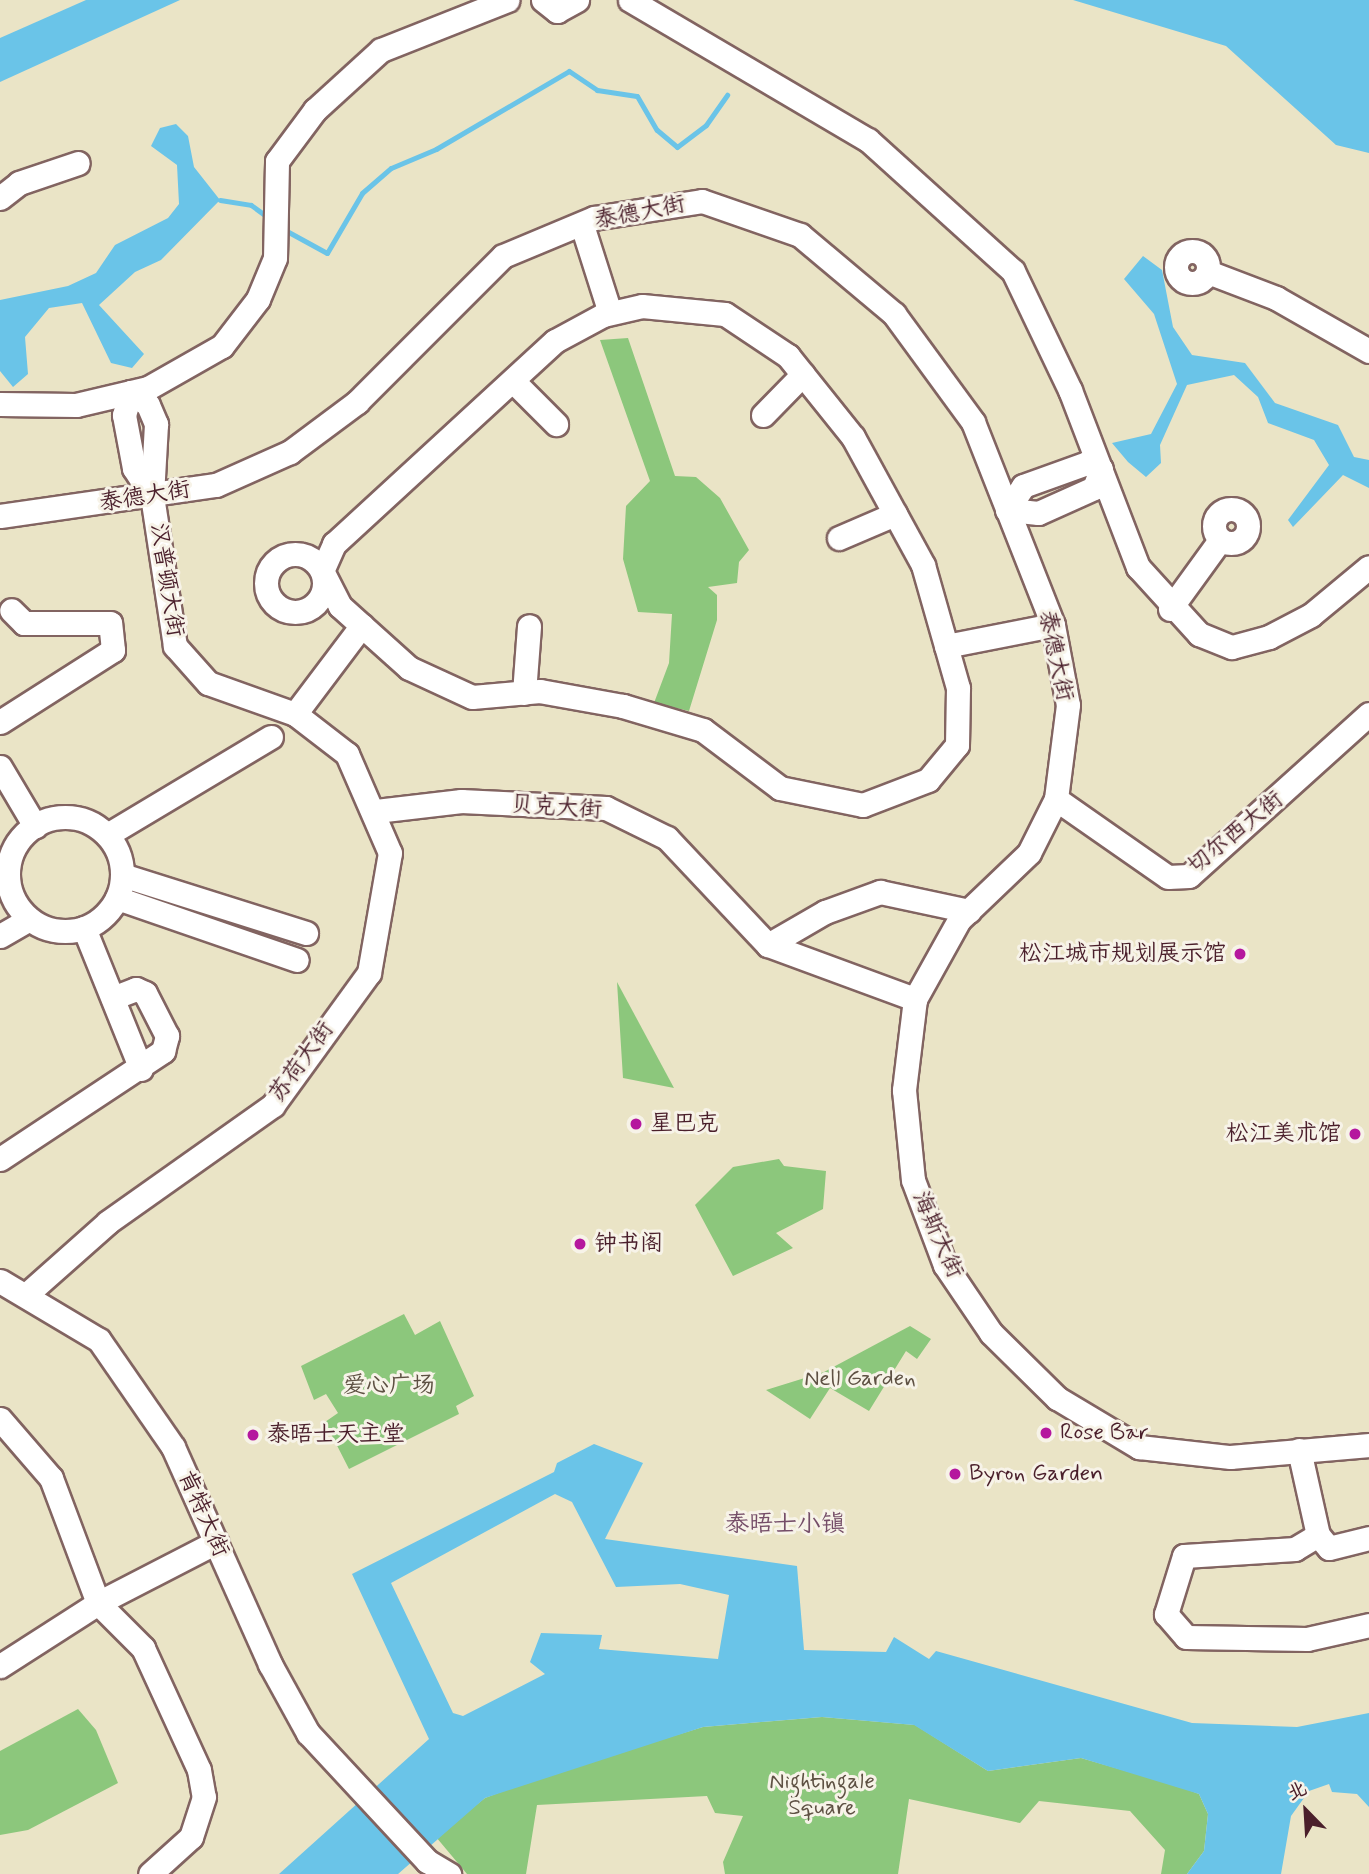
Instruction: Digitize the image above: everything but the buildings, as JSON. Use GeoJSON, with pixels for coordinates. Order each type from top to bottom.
{"type":"FeatureCollection","features":[{"type":"Feature","properties":{"kind":"street"},"geometry":{"type":"LineString","coordinates":[[0,404],[76,405],[131,392],[222,346],[258,299],[275,258],[279,200],[277,161],[315,110],[382,50],[507,0]]}},
{"type":"Feature","properties":{"kind":"street"},"geometry":{"type":"LineString","coordinates":[[543,0],[557,11],[577,0]]}},
{"type":"Feature","properties":{"kind":"street"},"geometry":{"type":"LineString","coordinates":[[630,0],[868,140],[1013,271],[1101,468],[1138,567],[1170,609],[1199,634],[1232,647],[1311,615],[1369,567]]}},
{"type":"Feature","properties":{"kind":"street"},"geometry":{"type":"LineString","coordinates":[[0,198],[19,183],[78,163]]}},
{"type":"Feature","properties":{"kind":"street","name":"泰德大街"},"geometry":{"type":"LineString","coordinates":[[0,516],[216,485],[290,452],[357,402],[503,256],[582,225],[702,201],[800,235],[894,314],[973,422],[1053,625],[1068,705],[1056,799]]}},
{"type":"Feature","properties":{"kind":"street"},"geometry":{"type":"LineString","coordinates":[[582,225],[610,313]]}},
{"type":"Feature","properties":{"kind":"street"},"geometry":{"type":"LineString","coordinates":[[1208,272],[1276,298],[1369,351]]}},
{"type":"Feature","properties":{"kind":"street"},"geometry":{"type":"LineString","coordinates":[[642,306],[725,314],[788,356],[803,374],[853,437],[923,565],[958,688],[957,745],[928,780],[863,805],[780,788],[703,730],[623,706],[524,693],[472,697],[408,668],[341,606],[322,571],[334,544],[555,341],[610,313],[642,306]]}},
{"type":"Feature","properties":{"kind":"street"},"geometry":{"type":"LineString","coordinates":[[762,415],[803,374]]}},
{"type":"Feature","properties":{"kind":"street"},"geometry":{"type":"LineString","coordinates":[[513,381],[556,424]]}},
{"type":"Feature","properties":{"kind":"street","name":"汉普顿大街"},"geometry":{"type":"LineString","coordinates":[[131,392],[148,405],[156,424],[152,496],[175,646],[208,683],[295,714],[347,754],[376,811]]}},
{"type":"Feature","properties":{"kind":"street"},"geometry":{"type":"LineString","coordinates":[[1007,510],[1038,513],[1094,488],[1101,468]]}},
{"type":"Feature","properties":{"kind":"street"},"geometry":{"type":"LineString","coordinates":[[839,538],[895,514]]}},
{"type":"Feature","properties":{"kind":"street"},"geometry":{"type":"LineString","coordinates":[[1170,609],[1220,540]]}},
{"type":"Feature","properties":{"kind":"street"},"geometry":{"type":"LineString","coordinates":[[0,722],[113,650],[110,623],[24,623],[11,610]]}},
{"type":"Feature","properties":{"kind":"street"},"geometry":{"type":"LineString","coordinates":[[295,714],[362,625]]}},
{"type":"Feature","properties":{"kind":"street"},"geometry":{"type":"LineString","coordinates":[[946,646],[1053,625]]}},
{"type":"Feature","properties":{"kind":"street"},"geometry":{"type":"LineString","coordinates":[[524,693],[529,626]]}},
{"type":"Feature","properties":{"kind":"street","name":"切尔西大街"},"geometry":{"type":"LineString","coordinates":[[1056,799],[1168,877],[1189,876],[1369,714]]}},
{"type":"Feature","properties":{"kind":"street"},"geometry":{"type":"LineString","coordinates":[[107,835],[271,737]]}},
{"type":"Feature","properties":{"kind":"street"},"geometry":{"type":"LineString","coordinates":[[0,766],[35,826]]}},
{"type":"Feature","properties":{"kind":"street","name":"海斯大街"},"geometry":{"type":"LineString","coordinates":[[1056,799],[1029,853],[969,911],[915,999],[904,1090],[913,1180],[945,1265],[992,1333],[1057,1398],[1139,1447],[1230,1457],[1369,1445]]}},
{"type":"Feature","properties":{"kind":"street","name":"贝克大街"},"geometry":{"type":"LineString","coordinates":[[376,811],[461,801],[606,808],[667,838],[768,945],[915,999]]}},
{"type":"Feature","properties":{"kind":"street","name":"苏荷大街"},"geometry":{"type":"LineString","coordinates":[[27,1294],[108,1222],[273,1105],[369,973],[390,853],[376,811]]}},
{"type":"Feature","properties":{"kind":"street"},"geometry":{"type":"LineString","coordinates":[[72,818],[107,835],[122,875],[117,898],[85,928],[56,931],[29,919],[4,888],[12,852],[35,826],[72,818]]}},
{"type":"Feature","properties":{"kind":"street"},"geometry":{"type":"LineString","coordinates":[[122,875],[306,933]]}},
{"type":"Feature","properties":{"kind":"street"},"geometry":{"type":"LineString","coordinates":[[768,945],[825,912],[880,892],[969,911]]}},
{"type":"Feature","properties":{"kind":"street"},"geometry":{"type":"LineString","coordinates":[[117,898],[297,960]]}},
{"type":"Feature","properties":{"kind":"street"},"geometry":{"type":"LineString","coordinates":[[0,936],[29,919]]}},
{"type":"Feature","properties":{"kind":"street"},"geometry":{"type":"LineString","coordinates":[[85,928],[141,1069]]}},
{"type":"Feature","properties":{"kind":"street"},"geometry":{"type":"LineString","coordinates":[[0,1159],[141,1069],[163,1051],[167,1036],[145,993],[136,989],[113,998]]}},
{"type":"Feature","properties":{"kind":"street","name":"肯特大街"},"geometry":{"type":"LineString","coordinates":[[0,1281],[27,1294],[99,1339],[173,1447],[308,1733],[427,1861],[449,1874]]}},
{"type":"Feature","properties":{"kind":"street"},"geometry":{"type":"LineString","coordinates":[[0,1419],[51,1478],[98,1603],[143,1648],[199,1770],[204,1797],[191,1837],[150,1874]]}},
{"type":"Feature","properties":{"kind":"street"},"geometry":{"type":"LineString","coordinates":[[1299,1450],[1318,1535],[1329,1548],[1369,1538]]}},
{"type":"Feature","properties":{"kind":"street"},"geometry":{"type":"LineString","coordinates":[[1318,1535],[1296,1549],[1184,1556],[1166,1614],[1186,1637],[1307,1639],[1369,1625]]}},
{"type":"Feature","properties":{"kind":"street"},"geometry":{"type":"LineString","coordinates":[[0,1666],[98,1603],[216,1542]]}},
{"type":"Feature","properties":{"kind":"green space"},"geometry":{"type":"Polygon","coordinates":[[[628,338],[675,476],[696,477],[720,498],[749,550],[739,562],[737,583],[708,587],[717,595],[717,620],[689,711],[654,703],[669,663],[672,614],[638,612],[623,559],[626,506],[650,481],[600,340],[628,338]]]}},
{"type":"Feature","properties":{"kind":"green space"},"geometry":{"type":"Polygon","coordinates":[[[617,982],[674,1088],[623,1078],[617,982]]]}},
{"type":"Feature","properties":{"kind":"green space"},"geometry":{"type":"Polygon","coordinates":[[[779,1159],[784,1166],[826,1171],[823,1209],[776,1233],[793,1248],[733,1276],[695,1205],[733,1167],[779,1159]]]}},
{"type":"Feature","properties":{"kind":"green space","name":"爱心广场"},"geometry":{"type":"Polygon","coordinates":[[[404,1314],[415,1335],[440,1321],[474,1396],[456,1406],[459,1414],[349,1469],[325,1422],[338,1413],[326,1394],[314,1400],[301,1366],[404,1314]]]}},
{"type":"Feature","properties":{"kind":"green space","name":"Nell Garden"},"geometry":{"type":"Polygon","coordinates":[[[910,1326],[931,1339],[917,1359],[906,1351],[869,1411],[830,1388],[810,1419],[766,1390],[824,1372],[910,1326]]]}},
{"type":"Feature","properties":{"kind":"green space"},"geometry":{"type":"Polygon","coordinates":[[[78,1709],[96,1730],[118,1783],[28,1830],[0,1835],[0,1751],[78,1709]]]}},
{"type":"Feature","properties":{"kind":"green space","name":"Nightingale Square"},"geometry":{"type":"Polygon","coordinates":[[[822,1717],[915,1725],[988,1771],[1081,1758],[1178,1786],[1199,1794],[1208,1814],[1204,1851],[1187,1874],[1161,1874],[1165,1850],[1130,1811],[1039,1801],[1020,1823],[909,1799],[898,1874],[725,1874],[723,1862],[743,1816],[715,1813],[707,1796],[537,1805],[526,1874],[467,1874],[436,1837],[485,1798],[548,1774],[703,1727],[822,1717]]]}},
{"type":"Feature","properties":{"kind":"water"},"geometry":{"type":"Polygon","coordinates":[[[86,0],[180,0],[0,82],[0,38],[86,0]]]}},
{"type":"Feature","properties":{"kind":"water"},"geometry":{"type":"Polygon","coordinates":[[[1073,0],[1369,0],[1369,153],[1336,145],[1226,46],[1073,0]]]}},
{"type":"Feature","properties":{"kind":"water"},"geometry":{"type":"Polygon","coordinates":[[[176,124],[188,136],[194,167],[220,200],[161,260],[135,272],[99,305],[144,354],[132,368],[111,363],[82,303],[49,308],[25,337],[28,374],[13,387],[0,371],[0,300],[68,286],[96,273],[115,245],[168,218],[179,204],[177,165],[151,146],[160,128],[176,124]]]}},
{"type":"Feature","properties":{"kind":"water"},"geometry":{"type":"Polygon","coordinates":[[[1143,256],[1162,270],[1173,327],[1192,355],[1245,363],[1275,403],[1338,425],[1354,457],[1369,460],[1369,488],[1343,475],[1293,527],[1288,520],[1329,465],[1314,440],[1268,423],[1258,397],[1234,375],[1187,385],[1160,445],[1161,463],[1146,477],[1128,462],[1112,443],[1151,434],[1177,384],[1154,314],[1124,279],[1143,256]]]}},
{"type":"Feature","properties":{"kind":"water"},"geometry":{"type":"Polygon","coordinates":[[[594,1444],[643,1463],[605,1539],[797,1566],[804,1650],[886,1652],[894,1637],[929,1659],[936,1651],[1192,1723],[1297,1727],[1369,1713],[1369,1807],[1357,1794],[1332,1792],[1329,1784],[1309,1791],[1291,1816],[1281,1874],[1187,1874],[1204,1851],[1208,1814],[1199,1794],[1081,1758],[988,1771],[914,1725],[822,1717],[703,1727],[485,1798],[398,1874],[279,1874],[429,1739],[352,1574],[554,1472],[557,1463],[594,1444]],[[555,1494],[391,1583],[453,1713],[463,1716],[545,1674],[530,1662],[541,1633],[602,1635],[599,1649],[718,1659],[729,1595],[680,1584],[616,1587],[572,1502],[555,1494]]]}},
{"type":"Feature","properties":{"kind":"waterway"},"geometry":{"type":"LineString","coordinates":[[283,229],[327,253],[362,193],[391,168],[436,149],[569,71],[597,90],[637,96],[657,130],[677,147],[706,125],[727,95]]}},
{"type":"Feature","properties":{"kind":"waterway"},"geometry":{"type":"LineString","coordinates":[[220,200],[251,205],[270,219]]}},
{"type":"Feature","properties":{"kind":"place","name":"松江城市规划展示馆"},"geometry":{"type":"Point","coordinates":[1240,954]}},
{"type":"Feature","properties":{"kind":"place","name":"星巴克"},"geometry":{"type":"Point","coordinates":[636,1124]}},
{"type":"Feature","properties":{"kind":"place","name":"松江美术馆"},"geometry":{"type":"Point","coordinates":[1355,1134]}},
{"type":"Feature","properties":{"kind":"place","name":"钟书阁"},"geometry":{"type":"Point","coordinates":[580,1244]}},
{"type":"Feature","properties":{"kind":"place","name":"Rose Bar"},"geometry":{"type":"Point","coordinates":[1046,1433]}},
{"type":"Feature","properties":{"kind":"place","name":"泰晤士天主堂"},"geometry":{"type":"Point","coordinates":[253,1435]}},
{"type":"Feature","properties":{"kind":"place","name":"Byron Garden"},"geometry":{"type":"Point","coordinates":[955,1474]}},
{"type":"Feature","properties":{"kind":"district","name":"泰晤士小镇"},"geometry":{"type":"Point","coordinates":[785,1525]}}]}
